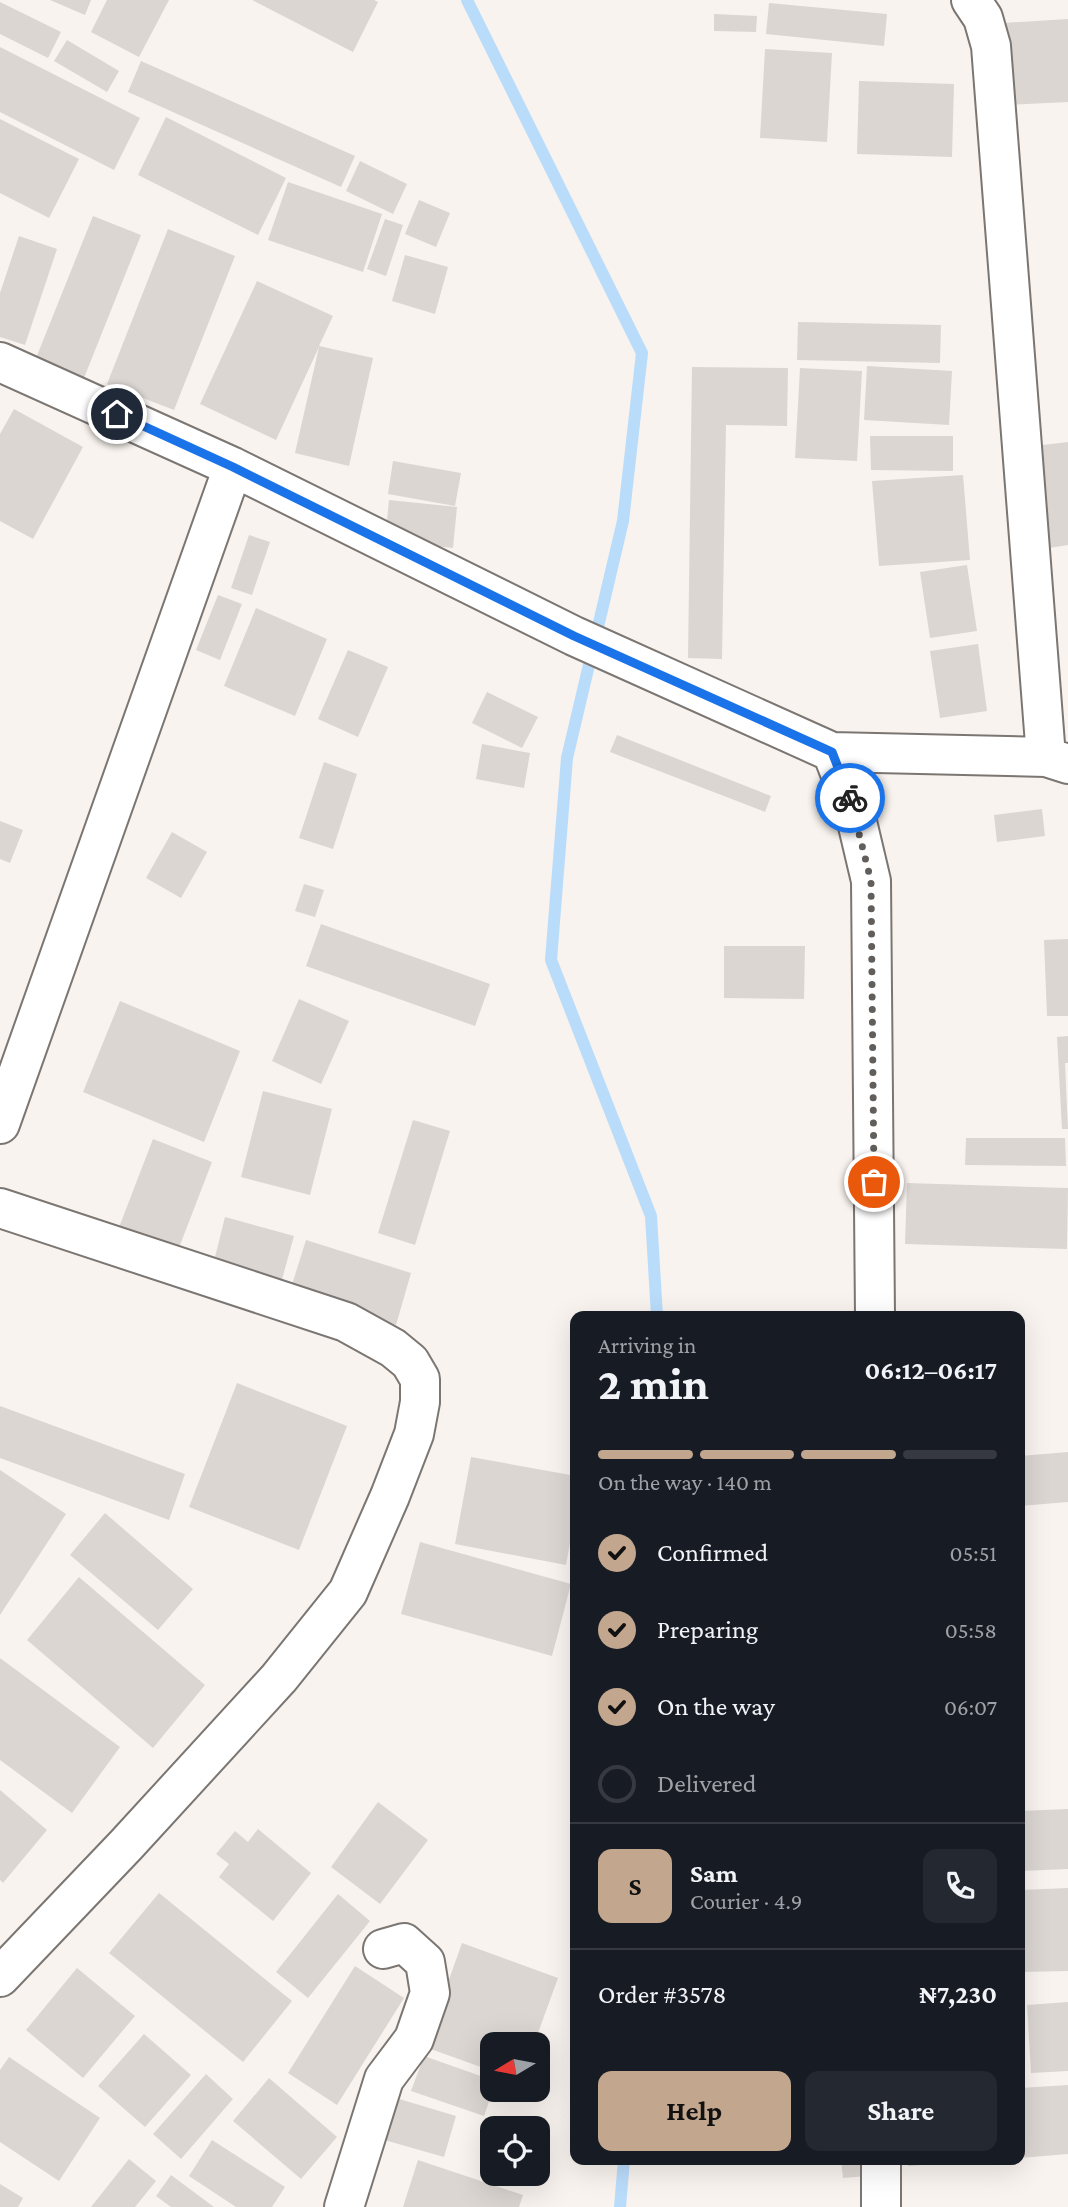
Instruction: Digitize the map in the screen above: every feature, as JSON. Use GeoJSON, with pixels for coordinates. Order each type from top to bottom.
{"type":"FeatureCollection","features":[{"type":"Feature","properties":{"kind":"street"},"geometry":{"type":"LineString","coordinates":[[0,362],[233,467],[574,636],[832,752],[1057,760],[991,46],[983,18],[971,0]]}},
{"type":"Feature","properties":{"kind":"street"},"geometry":{"type":"LineString","coordinates":[[0,1124],[233,467]]}},
{"type":"Feature","properties":{"kind":"street"},"geometry":{"type":"LineString","coordinates":[[832,752],[854,809],[871,881],[876,1311]]}},
{"type":"Feature","properties":{"kind":"street"},"geometry":{"type":"LineString","coordinates":[[0,1208],[346,1322],[393,1348],[410,1362],[420,1380],[420,1402],[414,1434],[348,1592],[279,1678],[0,1978]]}},
{"type":"Feature","properties":{"kind":"street"},"geometry":{"type":"LineString","coordinates":[[344,2207],[384,2079],[414,2039],[430,1993],[425,1962],[404,1943],[383,1949]]}},
{"type":"Feature","properties":{"kind":"street"},"geometry":{"type":"LineString","coordinates":[[881,2165],[881,2207]]}},
{"type":"Feature","properties":{"kind":"building"},"geometry":{"type":"Polygon","coordinates":[[[50,0],[91,0],[85,15],[50,0]]]}},
{"type":"Feature","properties":{"kind":"building"},"geometry":{"type":"Polygon","coordinates":[[[107,0],[169,0],[139,57],[91,32],[107,0]]]}},
{"type":"Feature","properties":{"kind":"building"},"geometry":{"type":"Polygon","coordinates":[[[252,0],[374,0],[378,2],[353,52],[252,0]]]}},
{"type":"Feature","properties":{"kind":"building"},"geometry":{"type":"Polygon","coordinates":[[[0,2],[61,32],[48,58],[0,34],[0,2]]]}},
{"type":"Feature","properties":{"kind":"building"},"geometry":{"type":"Polygon","coordinates":[[[769,3],[887,14],[884,46],[766,34],[769,3]]]}},
{"type":"Feature","properties":{"kind":"building"},"geometry":{"type":"Polygon","coordinates":[[[714,14],[757,16],[756,32],[714,31],[714,14]]]}},
{"type":"Feature","properties":{"kind":"building"},"geometry":{"type":"Polygon","coordinates":[[[1068,19],[1068,102],[1008,105],[1002,23],[1068,19]]]}},
{"type":"Feature","properties":{"kind":"building"},"geometry":{"type":"Polygon","coordinates":[[[67,40],[119,71],[107,92],[54,61],[67,40]]]}},
{"type":"Feature","properties":{"kind":"building"},"geometry":{"type":"Polygon","coordinates":[[[0,47],[140,118],[114,170],[0,112],[0,47]]]}},
{"type":"Feature","properties":{"kind":"building"},"geometry":{"type":"Polygon","coordinates":[[[765,49],[832,53],[827,142],[760,138],[765,49]]]}},
{"type":"Feature","properties":{"kind":"building"},"geometry":{"type":"Polygon","coordinates":[[[141,61],[355,156],[341,187],[128,92],[141,61]]]}},
{"type":"Feature","properties":{"kind":"building"},"geometry":{"type":"Polygon","coordinates":[[[859,81],[954,84],[952,157],[857,154],[859,81]]]}},
{"type":"Feature","properties":{"kind":"building"},"geometry":{"type":"Polygon","coordinates":[[[166,117],[286,178],[258,235],[138,175],[166,117]]]}},
{"type":"Feature","properties":{"kind":"building"},"geometry":{"type":"Polygon","coordinates":[[[0,119],[79,159],[49,218],[0,193],[0,119]]]}},
{"type":"Feature","properties":{"kind":"building"},"geometry":{"type":"Polygon","coordinates":[[[360,161],[407,184],[393,214],[346,191],[360,161]]]}},
{"type":"Feature","properties":{"kind":"building"},"geometry":{"type":"Polygon","coordinates":[[[288,182],[382,214],[363,272],[268,240],[288,182]]]}},
{"type":"Feature","properties":{"kind":"building"},"geometry":{"type":"Polygon","coordinates":[[[419,200],[450,213],[436,247],[405,234],[419,200]]]}},
{"type":"Feature","properties":{"kind":"building"},"geometry":{"type":"Polygon","coordinates":[[[93,216],[141,235],[82,383],[34,363],[93,216]]]}},
{"type":"Feature","properties":{"kind":"building"},"geometry":{"type":"Polygon","coordinates":[[[385,219],[403,225],[386,276],[367,269],[385,219]]]}},
{"type":"Feature","properties":{"kind":"building"},"geometry":{"type":"Polygon","coordinates":[[[168,229],[235,256],[174,410],[107,384],[168,229]]]}},
{"type":"Feature","properties":{"kind":"building"},"geometry":{"type":"Polygon","coordinates":[[[19,236],[57,249],[25,345],[0,337],[0,293],[19,236]]]}},
{"type":"Feature","properties":{"kind":"building"},"geometry":{"type":"Polygon","coordinates":[[[405,255],[448,267],[435,314],[392,301],[405,255]]]}},
{"type":"Feature","properties":{"kind":"building"},"geometry":{"type":"Polygon","coordinates":[[[257,281],[333,316],[319,346],[373,358],[349,466],[295,453],[319,347],[276,440],[200,404],[257,281]]]}},
{"type":"Feature","properties":{"kind":"building"},"geometry":{"type":"Polygon","coordinates":[[[798,322],[941,325],[940,363],[797,360],[798,322]]]}},
{"type":"Feature","properties":{"kind":"building"},"geometry":{"type":"Polygon","coordinates":[[[867,366],[952,371],[949,425],[864,420],[867,366]]]}},
{"type":"Feature","properties":{"kind":"building"},"geometry":{"type":"Polygon","coordinates":[[[692,367],[788,368],[787,426],[726,425],[722,659],[688,658],[692,367]]]}},
{"type":"Feature","properties":{"kind":"building"},"geometry":{"type":"Polygon","coordinates":[[[800,368],[862,371],[857,461],[795,458],[800,368]]]}},
{"type":"Feature","properties":{"kind":"building"},"geometry":{"type":"Polygon","coordinates":[[[14,409],[83,447],[33,539],[0,521],[0,434],[14,409]]]}},
{"type":"Feature","properties":{"kind":"building"},"geometry":{"type":"Polygon","coordinates":[[[870,436],[953,436],[953,471],[871,470],[870,436]]]}},
{"type":"Feature","properties":{"kind":"building"},"geometry":{"type":"Polygon","coordinates":[[[1068,442],[1068,545],[1049,548],[1034,446],[1068,442]]]}},
{"type":"Feature","properties":{"kind":"building"},"geometry":{"type":"Polygon","coordinates":[[[393,461],[461,473],[455,506],[388,494],[393,461]]]}},
{"type":"Feature","properties":{"kind":"building"},"geometry":{"type":"Polygon","coordinates":[[[963,475],[970,560],[879,566],[872,481],[963,475]]]}},
{"type":"Feature","properties":{"kind":"building"},"geometry":{"type":"Polygon","coordinates":[[[389,500],[457,507],[453,548],[385,541],[389,500]]]}},
{"type":"Feature","properties":{"kind":"building"},"geometry":{"type":"Polygon","coordinates":[[[249,535],[270,542],[252,595],[231,588],[249,535]]]}},
{"type":"Feature","properties":{"kind":"building"},"geometry":{"type":"Polygon","coordinates":[[[967,565],[977,631],[930,638],[920,572],[967,565]]]}},
{"type":"Feature","properties":{"kind":"building"},"geometry":{"type":"Polygon","coordinates":[[[218,595],[242,604],[220,660],[196,650],[218,595]]]}},
{"type":"Feature","properties":{"kind":"building"},"geometry":{"type":"Polygon","coordinates":[[[256,608],[327,639],[295,716],[224,686],[256,608]]]}},
{"type":"Feature","properties":{"kind":"building"},"geometry":{"type":"Polygon","coordinates":[[[978,644],[987,711],[940,718],[930,651],[978,644]]]}},
{"type":"Feature","properties":{"kind":"building"},"geometry":{"type":"Polygon","coordinates":[[[348,650],[388,667],[358,737],[318,719],[348,650]]]}},
{"type":"Feature","properties":{"kind":"building"},"geometry":{"type":"Polygon","coordinates":[[[487,692],[538,717],[522,748],[472,723],[487,692]]]}},
{"type":"Feature","properties":{"kind":"building"},"geometry":{"type":"Polygon","coordinates":[[[617,735],[771,796],[765,812],[610,752],[617,735]]]}},
{"type":"Feature","properties":{"kind":"building"},"geometry":{"type":"Polygon","coordinates":[[[482,744],[530,753],[524,788],[476,779],[482,744]]]}},
{"type":"Feature","properties":{"kind":"building"},"geometry":{"type":"Polygon","coordinates":[[[324,762],[357,774],[333,849],[299,838],[324,762]]]}},
{"type":"Feature","properties":{"kind":"building"},"geometry":{"type":"Polygon","coordinates":[[[1042,809],[1045,836],[997,842],[994,815],[1042,809]]]}},
{"type":"Feature","properties":{"kind":"building"},"geometry":{"type":"Polygon","coordinates":[[[0,821],[23,830],[10,863],[0,859],[0,821]]]}},
{"type":"Feature","properties":{"kind":"building"},"geometry":{"type":"Polygon","coordinates":[[[172,832],[207,852],[181,898],[146,878],[172,832]]]}},
{"type":"Feature","properties":{"kind":"building"},"geometry":{"type":"Polygon","coordinates":[[[304,884],[324,890],[315,917],[295,911],[304,884]]]}},
{"type":"Feature","properties":{"kind":"building"},"geometry":{"type":"Polygon","coordinates":[[[321,924],[490,984],[475,1026],[306,966],[321,924]]]}},
{"type":"Feature","properties":{"kind":"building"},"geometry":{"type":"Polygon","coordinates":[[[1068,939],[1068,1016],[1047,1016],[1044,940],[1068,939]]]}},
{"type":"Feature","properties":{"kind":"building"},"geometry":{"type":"Polygon","coordinates":[[[724,946],[805,946],[804,999],[724,998],[724,946]]]}},
{"type":"Feature","properties":{"kind":"building"},"geometry":{"type":"Polygon","coordinates":[[[299,999],[349,1021],[321,1084],[272,1061],[299,999]]]}},
{"type":"Feature","properties":{"kind":"building"},"geometry":{"type":"Polygon","coordinates":[[[120,1001],[240,1051],[204,1142],[83,1092],[120,1001]]]}},
{"type":"Feature","properties":{"kind":"building"},"geometry":{"type":"Polygon","coordinates":[[[1068,1036],[1068,1063],[1065,1063],[1068,1129],[1062,1129],[1057,1037],[1068,1036]]]}},
{"type":"Feature","properties":{"kind":"building"},"geometry":{"type":"Polygon","coordinates":[[[263,1091],[332,1109],[310,1195],[241,1177],[263,1091]]]}},
{"type":"Feature","properties":{"kind":"building"},"geometry":{"type":"Polygon","coordinates":[[[413,1120],[450,1131],[415,1245],[378,1233],[413,1120]]]}},
{"type":"Feature","properties":{"kind":"building"},"geometry":{"type":"Polygon","coordinates":[[[966,1138],[1065,1138],[1066,1166],[965,1165],[966,1138]]]}},
{"type":"Feature","properties":{"kind":"building"},"geometry":{"type":"Polygon","coordinates":[[[153,1139],[212,1162],[175,1258],[116,1235],[153,1139]]]}},
{"type":"Feature","properties":{"kind":"building"},"geometry":{"type":"Polygon","coordinates":[[[907,1183],[1068,1188],[1067,1249],[905,1244],[907,1183]]]}},
{"type":"Feature","properties":{"kind":"building"},"geometry":{"type":"Polygon","coordinates":[[[225,1217],[294,1236],[281,1283],[213,1265],[225,1217]]]}},
{"type":"Feature","properties":{"kind":"building"},"geometry":{"type":"Polygon","coordinates":[[[306,1240],[411,1273],[396,1325],[290,1291],[306,1240]]]}},
{"type":"Feature","properties":{"kind":"building"},"geometry":{"type":"Polygon","coordinates":[[[237,1383],[347,1426],[299,1550],[189,1507],[237,1383]]]}},
{"type":"Feature","properties":{"kind":"building"},"geometry":{"type":"Polygon","coordinates":[[[0,1406],[185,1474],[169,1520],[0,1458],[0,1406]]]}},
{"type":"Feature","properties":{"kind":"building"},"geometry":{"type":"Polygon","coordinates":[[[1068,1452],[1068,1502],[1025,1506],[1025,1456],[1068,1452]]]}},
{"type":"Feature","properties":{"kind":"building"},"geometry":{"type":"Polygon","coordinates":[[[471,1457],[570,1475],[570,1543],[566,1565],[455,1544],[471,1457]]]}},
{"type":"Feature","properties":{"kind":"building"},"geometry":{"type":"Polygon","coordinates":[[[0,1470],[66,1514],[0,1615],[0,1470]]]}},
{"type":"Feature","properties":{"kind":"building"},"geometry":{"type":"Polygon","coordinates":[[[105,1513],[193,1589],[158,1630],[70,1555],[105,1513]]]}},
{"type":"Feature","properties":{"kind":"building"},"geometry":{"type":"Polygon","coordinates":[[[420,1542],[570,1584],[552,1656],[401,1614],[420,1542]]]}},
{"type":"Feature","properties":{"kind":"building"},"geometry":{"type":"Polygon","coordinates":[[[79,1577],[205,1685],[153,1748],[27,1640],[79,1577]]]}},
{"type":"Feature","properties":{"kind":"building"},"geometry":{"type":"Polygon","coordinates":[[[0,1658],[120,1747],[72,1813],[0,1760],[0,1658]]]}},
{"type":"Feature","properties":{"kind":"building"},"geometry":{"type":"Polygon","coordinates":[[[0,1790],[47,1830],[3,1883],[0,1880],[0,1790]]]}},
{"type":"Feature","properties":{"kind":"building"},"geometry":{"type":"Polygon","coordinates":[[[378,1802],[428,1840],[380,1904],[331,1867],[378,1802]]]}},
{"type":"Feature","properties":{"kind":"building"},"geometry":{"type":"Polygon","coordinates":[[[1068,1809],[1068,1869],[1025,1871],[1025,1811],[1068,1809]]]}},
{"type":"Feature","properties":{"kind":"building"},"geometry":{"type":"Polygon","coordinates":[[[258,1829],[311,1873],[273,1921],[219,1877],[229,1864],[216,1854],[235,1831],[248,1842],[258,1829]]]}},
{"type":"Feature","properties":{"kind":"building"},"geometry":{"type":"Polygon","coordinates":[[[1068,1888],[1068,1971],[1025,1972],[1025,1890],[1068,1888]]]}},
{"type":"Feature","properties":{"kind":"building"},"geometry":{"type":"Polygon","coordinates":[[[159,1893],[292,2001],[243,2062],[109,1953],[159,1893]]]}},
{"type":"Feature","properties":{"kind":"building"},"geometry":{"type":"Polygon","coordinates":[[[338,1894],[370,1921],[308,1998],[276,1972],[338,1894]]]}},
{"type":"Feature","properties":{"kind":"building"},"geometry":{"type":"Polygon","coordinates":[[[462,1943],[558,1978],[538,2032],[480,2032],[480,2067],[425,2047],[462,1943]]]}},
{"type":"Feature","properties":{"kind":"building"},"geometry":{"type":"Polygon","coordinates":[[[355,1966],[404,1998],[337,2105],[288,2073],[355,1966]]]}},
{"type":"Feature","properties":{"kind":"building"},"geometry":{"type":"Polygon","coordinates":[[[77,1968],[135,2016],[83,2078],[26,2030],[77,1968]]]}},
{"type":"Feature","properties":{"kind":"building"},"geometry":{"type":"Polygon","coordinates":[[[1068,2002],[1068,2071],[1031,2073],[1027,2005],[1068,2002]]]}},
{"type":"Feature","properties":{"kind":"building"},"geometry":{"type":"Polygon","coordinates":[[[144,2034],[191,2075],[145,2127],[98,2086],[144,2034]]]}},
{"type":"Feature","properties":{"kind":"building"},"geometry":{"type":"Polygon","coordinates":[[[424,2056],[480,2076],[480,2102],[489,2102],[484,2116],[411,2091],[424,2056]]]}},
{"type":"Feature","properties":{"kind":"building"},"geometry":{"type":"Polygon","coordinates":[[[9,2057],[100,2118],[59,2181],[0,2142],[0,2070],[9,2057]]]}},
{"type":"Feature","properties":{"kind":"building"},"geometry":{"type":"Polygon","coordinates":[[[206,2074],[233,2099],[181,2159],[153,2134],[206,2074]]]}},
{"type":"Feature","properties":{"kind":"building"},"geometry":{"type":"Polygon","coordinates":[[[269,2078],[337,2137],[301,2179],[233,2121],[269,2078]]]}},
{"type":"Feature","properties":{"kind":"building"},"geometry":{"type":"Polygon","coordinates":[[[1068,2085],[1068,2154],[1025,2158],[1025,2088],[1068,2085]]]}},
{"type":"Feature","properties":{"kind":"building"},"geometry":{"type":"Polygon","coordinates":[[[386,2095],[456,2116],[444,2157],[374,2137],[386,2095]]]}},
{"type":"Feature","properties":{"kind":"building"},"geometry":{"type":"Polygon","coordinates":[[[212,2140],[285,2187],[272,2207],[236,2207],[189,2176],[212,2140]]]}},
{"type":"Feature","properties":{"kind":"building"},"geometry":{"type":"Polygon","coordinates":[[[129,2159],[156,2181],[135,2207],[91,2207],[129,2159]]]}},
{"type":"Feature","properties":{"kind":"building"},"geometry":{"type":"Polygon","coordinates":[[[418,2160],[480,2181],[480,2186],[496,2186],[523,2195],[519,2207],[403,2207],[418,2160]]]}},
{"type":"Feature","properties":{"kind":"building"},"geometry":{"type":"Polygon","coordinates":[[[842,2165],[879,2165],[880,2175],[843,2178],[842,2165]]]}},
{"type":"Feature","properties":{"kind":"building"},"geometry":{"type":"Polygon","coordinates":[[[171,2175],[214,2207],[171,2207],[156,2196],[171,2175]]]}},
{"type":"Feature","properties":{"kind":"building"},"geometry":{"type":"Polygon","coordinates":[[[0,2184],[23,2198],[18,2207],[0,2207],[0,2184]]]}},
{"type":"Feature","properties":{"kind":"waterway"},"geometry":{"type":"LineString","coordinates":[[467,0],[642,353],[623,521],[567,758],[551,960],[651,1216],[657,1311]]}},
{"type":"Feature","properties":{"kind":"waterway"},"geometry":{"type":"LineString","coordinates":[[620,2207],[624,2165]]}},
{"type":"Feature","properties":{"kind":"way so far"},"geometry":{"type":"LineString","coordinates":[[850,798],[871,881],[874,1182]]}},
{"type":"Feature","properties":{"kind":"route"},"geometry":{"type":"LineString","coordinates":[[117,414],[233,467],[574,636],[832,752],[850,798]]}}]}
